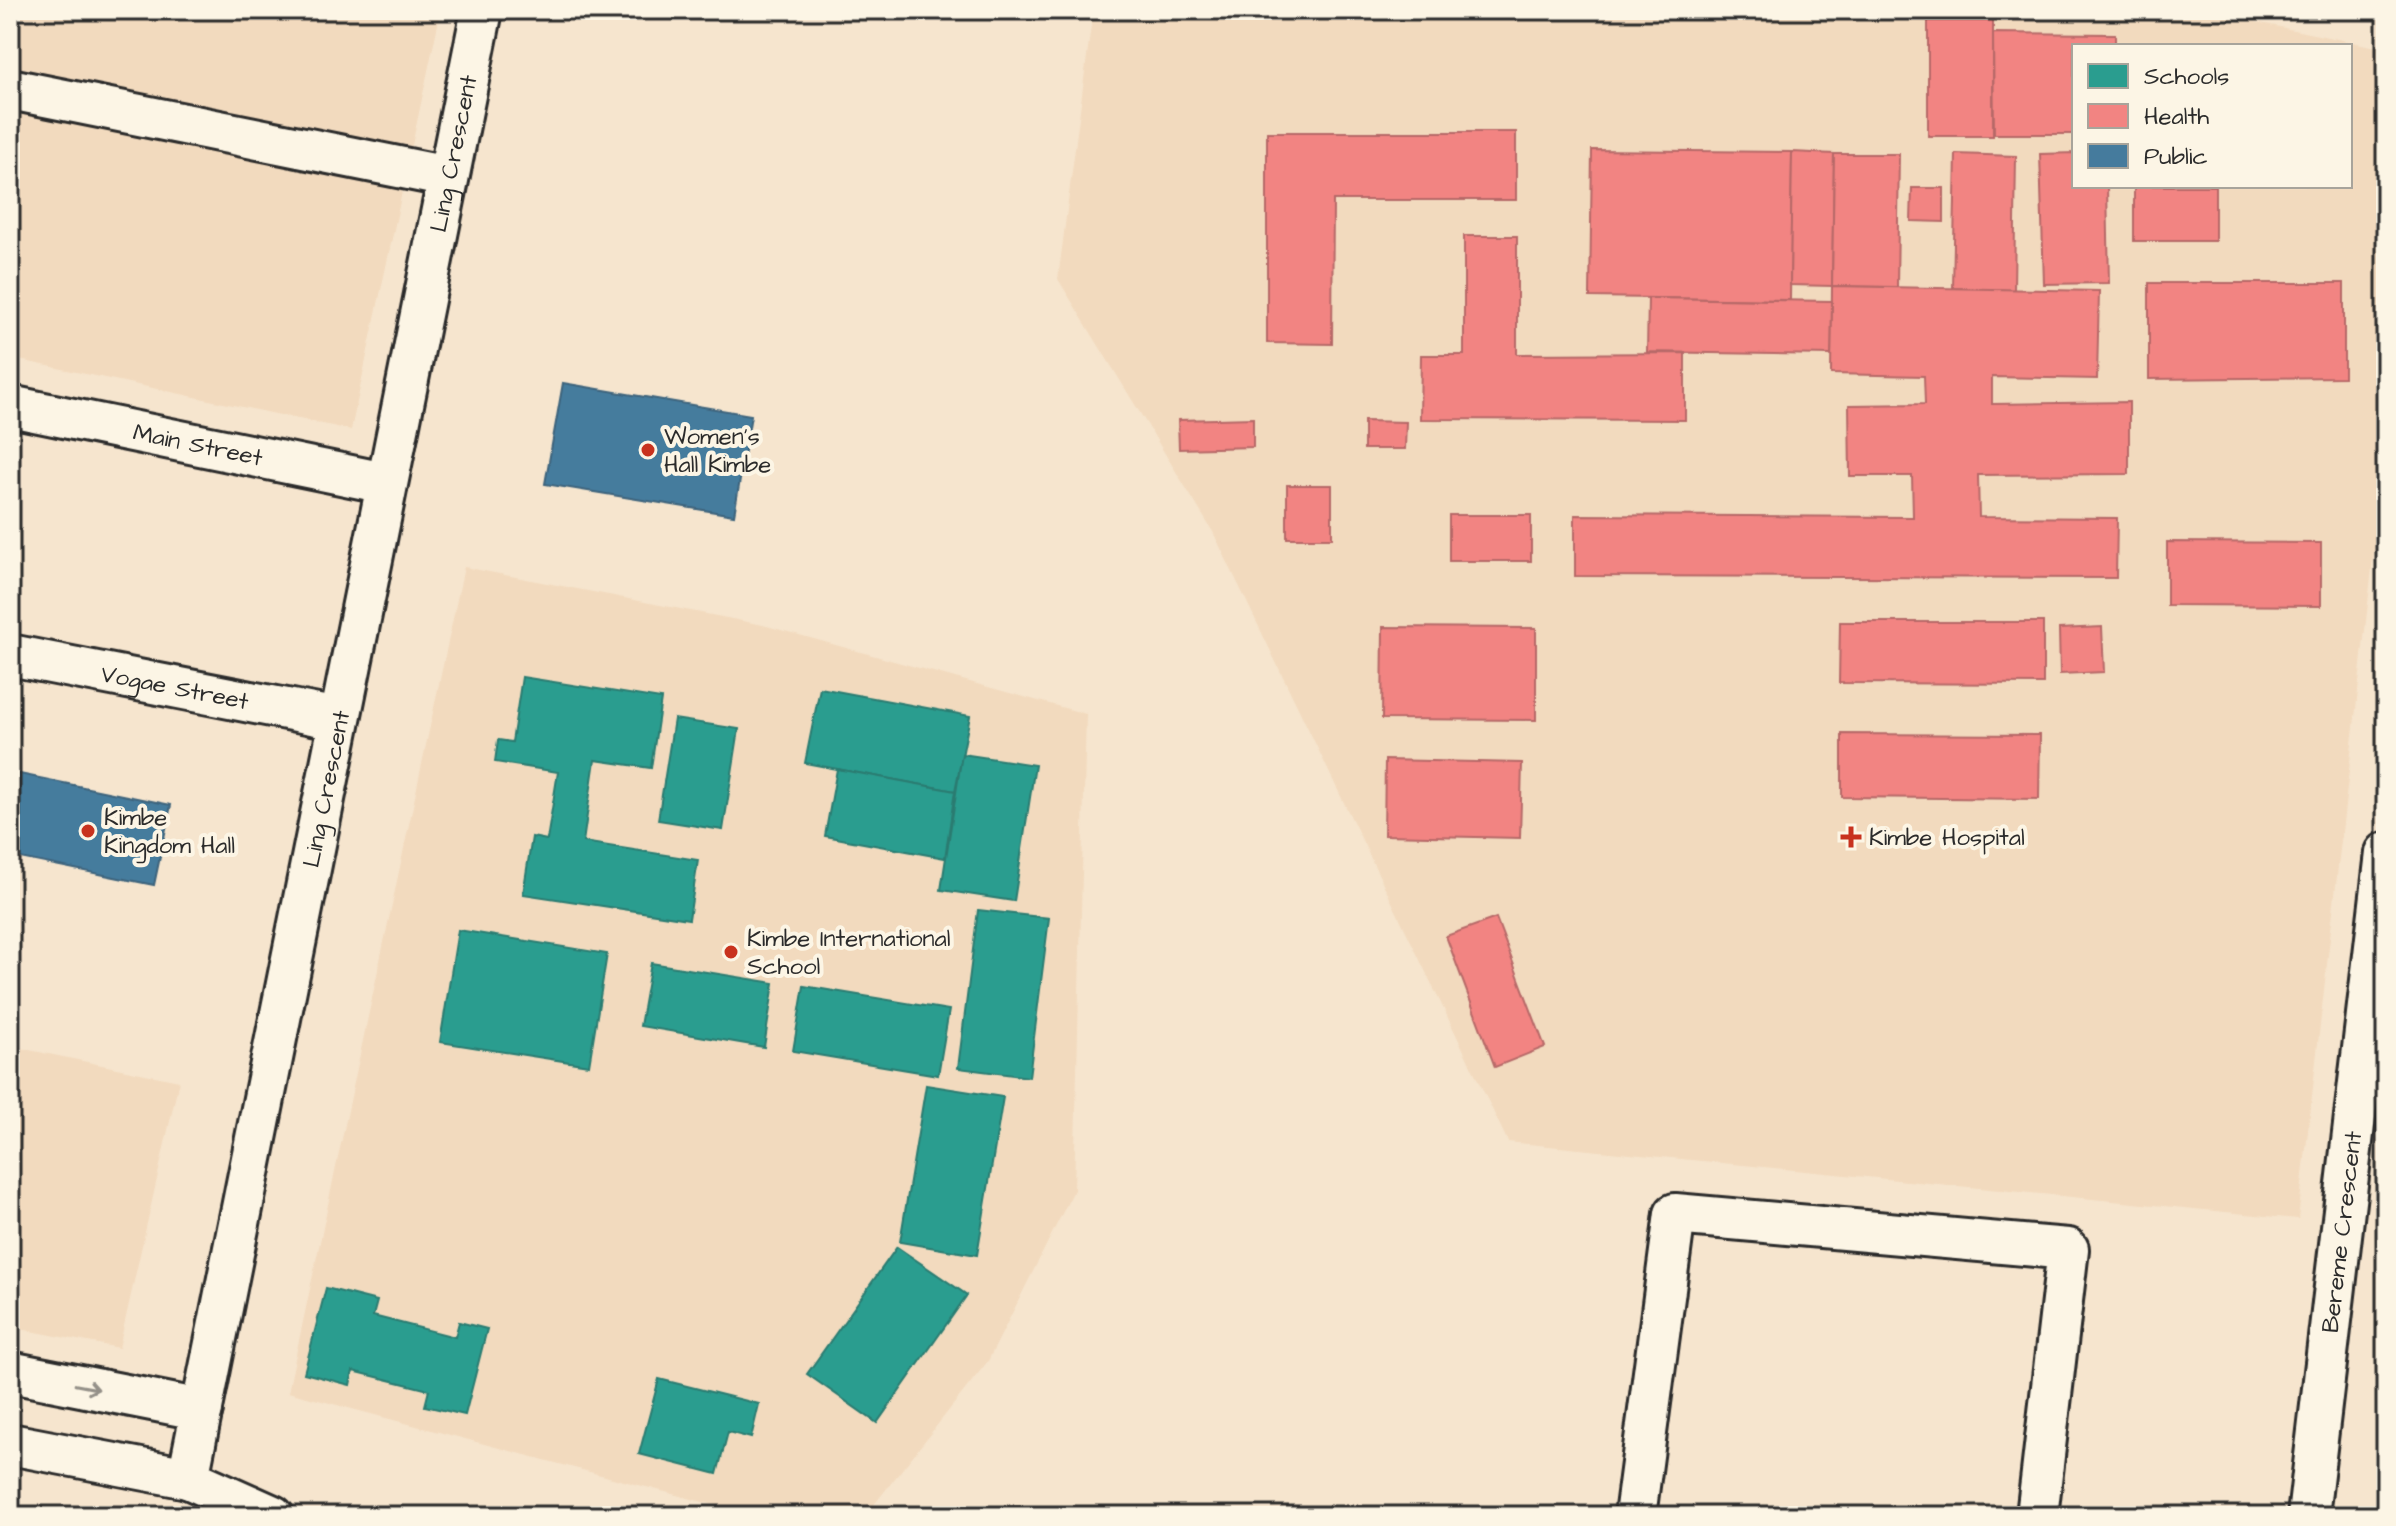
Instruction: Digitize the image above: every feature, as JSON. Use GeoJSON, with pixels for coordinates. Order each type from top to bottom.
{"type":"FeatureCollection","features":[{"type":"Feature","properties":{"kind":"street","name":"Ling Crescent"},"geometry":{"type":"LineString","coordinates":[[188,1478],[482,10]]}},
{"type":"Feature","properties":{"kind":"street"},"geometry":{"type":"LineString","coordinates":[[10,89],[448,177]]}},
{"type":"Feature","properties":{"kind":"street","name":"Main Street"},"geometry":{"type":"LineString","coordinates":[[10,406],[385,483]]}},
{"type":"Feature","properties":{"kind":"street","name":"Vogae Street"},"geometry":{"type":"LineString","coordinates":[[10,655],[338,719]]}},
{"type":"Feature","properties":{"kind":"street","name":"Bereme Crescent"},"geometry":{"type":"LineString","coordinates":[[2308,1516],[2386,853]]}},
{"type":"Feature","properties":{"kind":"street"},"geometry":{"type":"LineString","coordinates":[[1635,1516],[1675,1214],[2068,1249],[2037,1516]]}},
{"type":"Feature","properties":{"kind":"street"},"geometry":{"type":"LineString","coordinates":[[10,1372],[202,1410]]}},
{"type":"Feature","properties":{"kind":"street"},"geometry":{"type":"LineString","coordinates":[[10,1444],[188,1478],[273,1516]]}},
{"type":"Feature","properties":{"kind":"shaded area"},"geometry":{"type":"Polygon","coordinates":[[[10,10],[441,10],[351,430],[10,358],[10,10]]]}},
{"type":"Feature","properties":{"kind":"shaded area","name":"Kimbe Hospital"},"geometry":{"type":"Polygon","coordinates":[[[1093,10],[2198,10],[2386,49],[2386,445],[2298,1219],[1508,1142],[1213,532],[1058,279],[1093,10]]]}},
{"type":"Feature","properties":{"kind":"shaded area","name":"Kimbe International School"},"geometry":{"type":"Polygon","coordinates":[[[464,567],[763,625],[1086,714],[1074,1190],[988,1361],[865,1516],[756,1516],[288,1392],[464,567]]]}},
{"type":"Feature","properties":{"kind":"shaded area"},"geometry":{"type":"Polygon","coordinates":[[[10,1046],[179,1081],[119,1348],[10,1327],[10,1046]]]}},
{"type":"Feature","properties":{"kind":"building: Schools"},"geometry":{"type":"Polygon","coordinates":[[[522,677],[661,699],[651,768],[595,760],[583,842],[698,860],[689,919],[523,894],[532,837],[547,840],[558,772],[495,762],[498,740],[512,742],[522,677]]]}},
{"type":"Feature","properties":{"kind":"building: Schools"},"geometry":{"type":"Polygon","coordinates":[[[820,688],[970,716],[955,791],[805,763],[820,688]]]}},
{"type":"Feature","properties":{"kind":"building: Schools"},"geometry":{"type":"Polygon","coordinates":[[[674,719],[739,729],[723,830],[658,820],[674,719]]]}},
{"type":"Feature","properties":{"kind":"building: Schools"},"geometry":{"type":"Polygon","coordinates":[[[962,754],[1035,765],[1014,901],[941,890],[962,754]]]}},
{"type":"Feature","properties":{"kind":"building: Schools"},"geometry":{"type":"Polygon","coordinates":[[[837,769],[955,791],[945,858],[825,836],[837,769]]]}},
{"type":"Feature","properties":{"kind":"building: Schools"},"geometry":{"type":"Polygon","coordinates":[[[978,910],[1049,918],[1029,1077],[958,1068],[978,910]]]}},
{"type":"Feature","properties":{"kind":"building: Schools"},"geometry":{"type":"Polygon","coordinates":[[[458,930],[607,954],[589,1065],[440,1042],[458,930]]]}},
{"type":"Feature","properties":{"kind":"building: Schools"},"geometry":{"type":"Polygon","coordinates":[[[651,963],[774,983],[764,1047],[640,1026],[651,963]]]}},
{"type":"Feature","properties":{"kind":"building: Schools"},"geometry":{"type":"Polygon","coordinates":[[[804,986],[949,1010],[938,1075],[793,1051],[804,986]]]}},
{"type":"Feature","properties":{"kind":"building: Schools"},"geometry":{"type":"Polygon","coordinates":[[[926,1085],[1003,1097],[977,1255],[900,1242],[926,1085]]]}},
{"type":"Feature","properties":{"kind":"building: Schools"},"geometry":{"type":"Polygon","coordinates":[[[897,1247],[967,1295],[877,1423],[807,1374],[897,1247]]]}},
{"type":"Feature","properties":{"kind":"building: Schools"},"geometry":{"type":"Polygon","coordinates":[[[326,1288],[377,1301],[373,1316],[455,1337],[459,1322],[487,1329],[465,1415],[425,1406],[429,1390],[353,1371],[350,1385],[304,1373],[326,1288]]]}},
{"type":"Feature","properties":{"kind":"building: Schools"},"geometry":{"type":"Polygon","coordinates":[[[659,1379],[759,1404],[751,1438],[728,1432],[717,1474],[639,1454],[659,1379]]]}},
{"type":"Feature","properties":{"kind":"building: Health"},"geometry":{"type":"Polygon","coordinates":[[[1928,10],[1993,10],[1993,136],[1928,136],[1928,10]]]}},
{"type":"Feature","properties":{"kind":"building: Health"},"geometry":{"type":"Polygon","coordinates":[[[1993,33],[2115,34],[2115,44],[2072,44],[2072,134],[1994,134],[1993,33]]]}},
{"type":"Feature","properties":{"kind":"building: Health"},"geometry":{"type":"Polygon","coordinates":[[[1267,132],[1516,132],[1516,200],[1333,200],[1332,344],[1267,343],[1267,132]]]}},
{"type":"Feature","properties":{"kind":"building: Health"},"geometry":{"type":"Polygon","coordinates":[[[1592,150],[1792,152],[1790,300],[1590,297],[1592,150]]]}},
{"type":"Feature","properties":{"kind":"building: Health"},"geometry":{"type":"Polygon","coordinates":[[[1792,152],[1834,154],[1832,286],[1790,285],[1792,152]]]}},
{"type":"Feature","properties":{"kind":"building: Health"},"geometry":{"type":"Polygon","coordinates":[[[2072,153],[2072,188],[2107,188],[2109,283],[2044,284],[2040,154],[2072,153]]]}},
{"type":"Feature","properties":{"kind":"building: Health"},"geometry":{"type":"Polygon","coordinates":[[[1834,154],[1899,154],[1897,287],[1832,286],[1834,154]]]}},
{"type":"Feature","properties":{"kind":"building: Health"},"geometry":{"type":"Polygon","coordinates":[[[1956,154],[2016,156],[2014,290],[1953,288],[1956,154]]]}},
{"type":"Feature","properties":{"kind":"building: Health"},"geometry":{"type":"Polygon","coordinates":[[[1912,188],[1944,188],[1944,222],[1911,221],[1912,188]]]}},
{"type":"Feature","properties":{"kind":"building: Health"},"geometry":{"type":"Polygon","coordinates":[[[2134,188],[2215,188],[2215,241],[2134,241],[2134,188]]]}},
{"type":"Feature","properties":{"kind":"building: Health"},"geometry":{"type":"Polygon","coordinates":[[[1464,236],[1517,236],[1517,354],[1685,353],[1685,420],[1420,419],[1421,355],[1464,355],[1464,236]]]}},
{"type":"Feature","properties":{"kind":"building: Health"},"geometry":{"type":"Polygon","coordinates":[[[2149,283],[2344,283],[2344,377],[2149,379],[2149,283]]]}},
{"type":"Feature","properties":{"kind":"building: Health"},"geometry":{"type":"Polygon","coordinates":[[[1832,286],[2099,291],[2097,379],[1992,377],[1992,404],[2129,402],[2129,474],[1978,475],[1979,517],[2117,518],[2116,578],[1575,576],[1575,515],[1913,517],[1912,476],[1850,476],[1849,405],[1925,404],[1924,376],[1831,374],[1832,286]]]}},
{"type":"Feature","properties":{"kind":"building: Health"},"geometry":{"type":"Polygon","coordinates":[[[1648,298],[1832,301],[1831,355],[1647,352],[1648,298]]]}},
{"type":"Feature","properties":{"kind":"building: Health"},"geometry":{"type":"Polygon","coordinates":[[[1253,418],[1253,447],[1179,449],[1178,420],[1253,418]]]}},
{"type":"Feature","properties":{"kind":"building: Health"},"geometry":{"type":"Polygon","coordinates":[[[1364,421],[1406,422],[1405,449],[1364,449],[1364,421]]]}},
{"type":"Feature","properties":{"kind":"building: Health"},"geometry":{"type":"Polygon","coordinates":[[[1287,485],[1332,485],[1332,538],[1287,538],[1287,485]]]}},
{"type":"Feature","properties":{"kind":"building: Health"},"geometry":{"type":"Polygon","coordinates":[[[1449,515],[1531,515],[1531,561],[1449,561],[1449,515]]]}},
{"type":"Feature","properties":{"kind":"building: Health"},"geometry":{"type":"Polygon","coordinates":[[[2167,542],[2321,543],[2321,606],[2167,605],[2167,542]]]}},
{"type":"Feature","properties":{"kind":"building: Health"},"geometry":{"type":"Polygon","coordinates":[[[1840,622],[2043,622],[2043,684],[1839,683],[1840,622]]]}},
{"type":"Feature","properties":{"kind":"building: Health"},"geometry":{"type":"Polygon","coordinates":[[[1383,627],[1536,628],[1536,720],[1382,719],[1383,627]]]}},
{"type":"Feature","properties":{"kind":"building: Health"},"geometry":{"type":"Polygon","coordinates":[[[2102,627],[2104,672],[2060,674],[2059,629],[2102,627]]]}},
{"type":"Feature","properties":{"kind":"building: Health"},"geometry":{"type":"Polygon","coordinates":[[[1842,734],[2040,735],[2039,799],[1842,797],[1842,734]]]}},
{"type":"Feature","properties":{"kind":"building: Health"},"geometry":{"type":"Polygon","coordinates":[[[1385,760],[1522,763],[1520,838],[1384,835],[1385,760]]]}},
{"type":"Feature","properties":{"kind":"building: Health"},"geometry":{"type":"Polygon","coordinates":[[[1496,918],[1545,1047],[1495,1067],[1446,936],[1496,918]]]}},
{"type":"Feature","properties":{"kind":"building: Public","name":"Women's Hall Kimbe"},"geometry":{"type":"Polygon","coordinates":[[[563,383],[751,415],[734,515],[545,484],[563,383]]]}},
{"type":"Feature","properties":{"kind":"building: Public","name":"Kimbe Kingdom Hall"},"geometry":{"type":"Polygon","coordinates":[[[10,772],[171,805],[154,885],[10,856],[10,772]]]}},
{"type":"Feature","properties":{"kind":"place","name":"Women's Hall Kimbe"},"geometry":{"type":"Point","coordinates":[648,450]}},
{"type":"Feature","properties":{"kind":"place","name":"Kimbe Kingdom Hall"},"geometry":{"type":"Point","coordinates":[88,831]}},
{"type":"Feature","properties":{"kind":"place","name":"Kimbe Hospital"},"geometry":{"type":"Point","coordinates":[1851,837]}},
{"type":"Feature","properties":{"kind":"place","name":"Kimbe International School"},"geometry":{"type":"Point","coordinates":[731,952]}}]}
